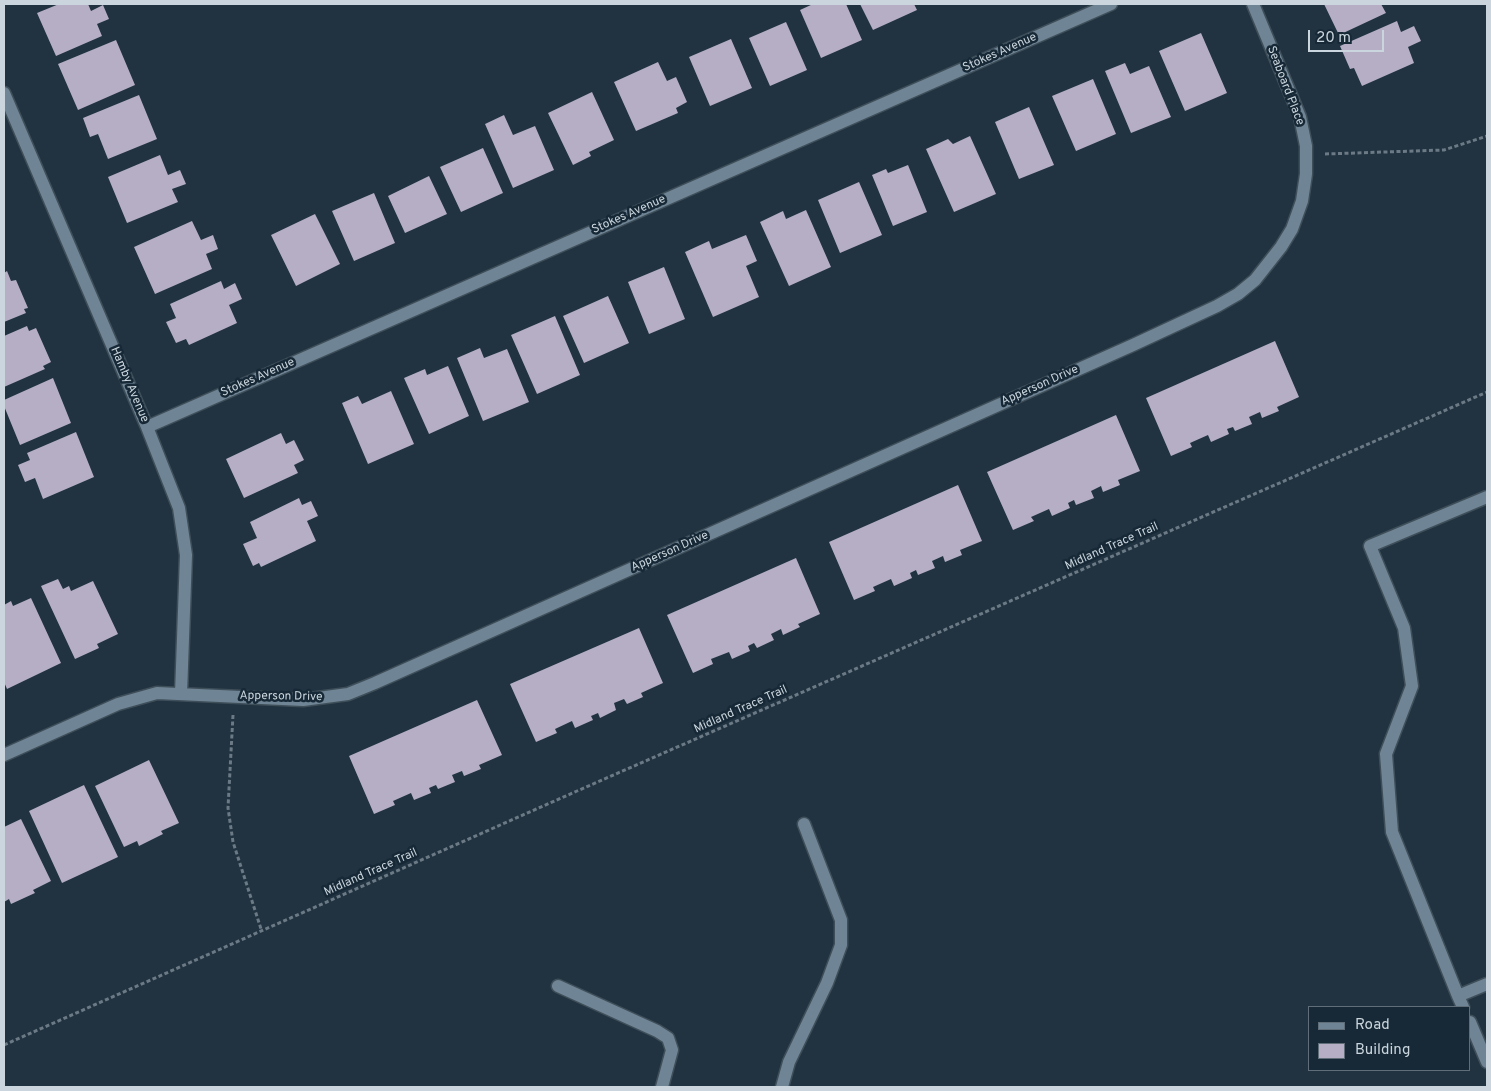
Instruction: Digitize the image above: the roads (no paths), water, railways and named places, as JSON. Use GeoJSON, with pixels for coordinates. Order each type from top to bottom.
{"type":"FeatureCollection","features":[{"type":"Feature","properties":{"kind":"street","name":"Stokes Avenue"},"geometry":{"type":"LineString","coordinates":[[147,427],[1111,4]]}},
{"type":"Feature","properties":{"kind":"street","name":"Seaboard Place"},"geometry":{"type":"LineString","coordinates":[[1253,4],[1300,117],[1306,154],[1306,174],[1302,201],[1292,228]]}},
{"type":"Feature","properties":{"kind":"street","name":"Hamby Avenue"},"geometry":{"type":"LineString","coordinates":[[4,93],[147,427],[172,490],[183,530],[186,588],[181,694]]}},
{"type":"Feature","properties":{"kind":"street","name":"Apperson Drive"},"geometry":{"type":"LineString","coordinates":[[4,755],[136,698],[157,693],[303,700],[348,694],[376,684],[1217,306],[1256,280],[1281,247],[1292,228]]}},
{"type":"Feature","properties":{"kind":"street"},"geometry":{"type":"LineString","coordinates":[[1487,497],[1370,546],[1404,628],[1412,686],[1386,754],[1392,832],[1461,1002],[1487,984]]}},
{"type":"Feature","properties":{"kind":"street"},"geometry":{"type":"LineString","coordinates":[[782,1087],[789,1062],[827,983],[841,945],[841,920],[804,824]]}},
{"type":"Feature","properties":{"kind":"street"},"geometry":{"type":"LineString","coordinates":[[558,986],[657,1031],[668,1038],[672,1050],[662,1087]]}},
{"type":"Feature","properties":{"kind":"street"},"geometry":{"type":"LineString","coordinates":[[1471,1024],[1487,1062]]}}]}
